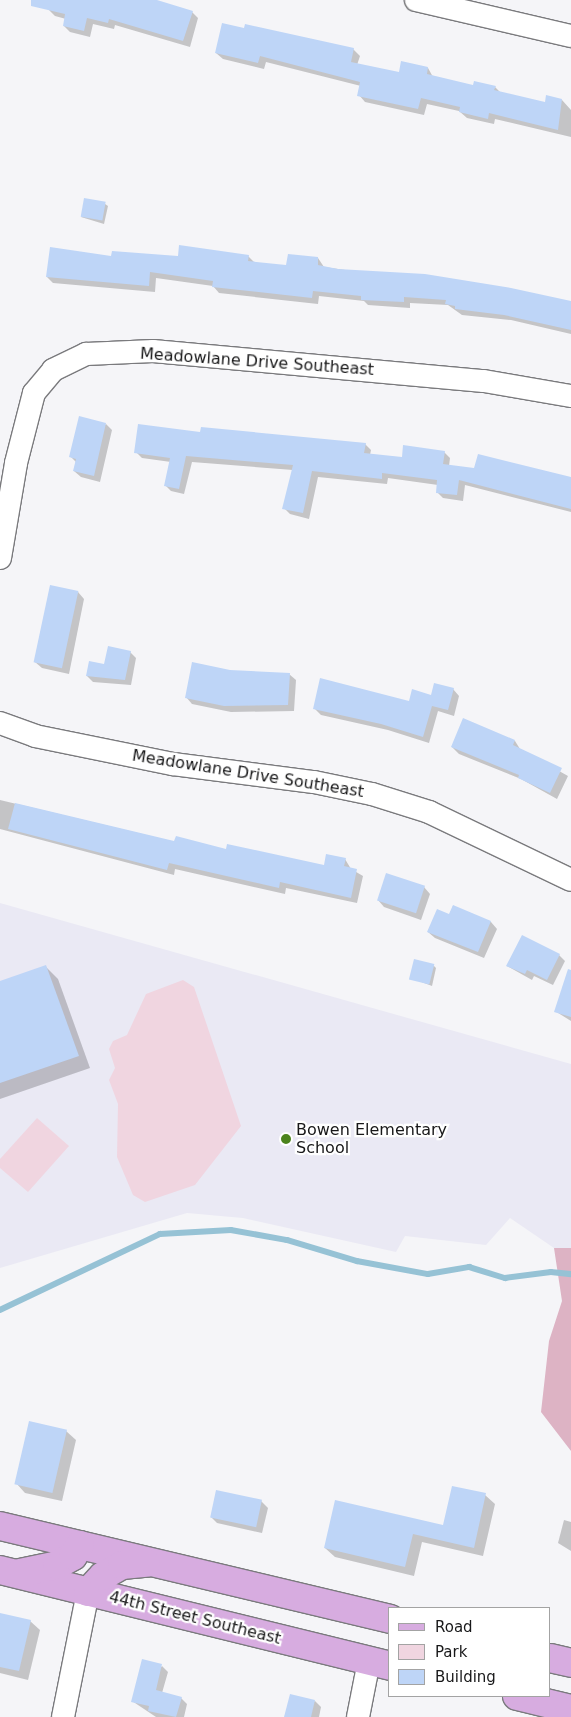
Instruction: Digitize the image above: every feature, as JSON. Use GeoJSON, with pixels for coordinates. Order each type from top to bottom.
{"type":"FeatureCollection","features":[{"type":"Feature","properties":{"kind":"main road"},"geometry":{"type":"LineString","coordinates":[[0,1526],[388,1619]]}},
{"type":"Feature","properties":{"kind":"main road"},"geometry":{"type":"LineString","coordinates":[[7,1572],[57,1565],[73,1556],[80,1545]]}},
{"type":"Feature","properties":{"kind":"main road"},"geometry":{"type":"LineString","coordinates":[[88,1592],[103,1576],[122,1565],[152,1562]]}},
{"type":"Feature","properties":{"kind":"main road","name":"44th Street Southeast"},"geometry":{"type":"LineString","coordinates":[[7,1572],[379,1663]]}},
{"type":"Feature","properties":{"kind":"main road"},"geometry":{"type":"LineString","coordinates":[[551,1658],[571,1663]]}},
{"type":"Feature","properties":{"kind":"main road"},"geometry":{"type":"LineString","coordinates":[[522,1697],[571,1708]]}},
{"type":"Feature","properties":{"kind":"street"},"geometry":{"type":"LineString","coordinates":[[416,0],[571,36]]}},
{"type":"Feature","properties":{"kind":"street","name":"Meadowlane Drive Southeast"},"geometry":{"type":"LineString","coordinates":[[0,558],[16,463],[34,393],[53,370],[86,354],[153,351],[484,380],[571,396]]}},
{"type":"Feature","properties":{"kind":"street","name":"Meadowlane Drive Southeast"},"geometry":{"type":"LineString","coordinates":[[0,724],[35,736],[173,764],[314,782],[372,794],[429,812],[571,880]]}},
{"type":"Feature","properties":{"kind":"street"},"geometry":{"type":"LineString","coordinates":[[64,1717],[88,1592]]}},
{"type":"Feature","properties":{"kind":"street"},"geometry":{"type":"LineString","coordinates":[[358,1717],[379,1663]]}},
{"type":"Feature","properties":{"kind":"shaded area","name":"Bowen Elementary School"},"geometry":{"type":"Polygon","coordinates":[[[0,903],[571,1064],[571,1248],[554,1248],[510,1218],[486,1245],[405,1236],[396,1252],[243,1218],[187,1213],[0,1268],[0,903]]]}},
{"type":"Feature","properties":{"kind":"shaded area"},"geometry":{"type":"Polygon","coordinates":[[[554,1248],[571,1248],[571,1451],[541,1412],[549,1341],[562,1301],[554,1248]]]}},
{"type":"Feature","properties":{"kind":"green space"},"geometry":{"type":"Polygon","coordinates":[[[183,980],[194,987],[241,1126],[195,1185],[145,1202],[133,1195],[117,1157],[118,1104],[109,1080],[115,1068],[109,1049],[113,1041],[127,1035],[146,994],[183,980]]]}},
{"type":"Feature","properties":{"kind":"green space"},"geometry":{"type":"Polygon","coordinates":[[[37,1118],[69,1146],[28,1192],[0,1168],[0,1159],[37,1118]]]}},
{"type":"Feature","properties":{"kind":"building"},"geometry":{"type":"Polygon","coordinates":[[[31,0],[157,0],[193,11],[183,41],[109,19],[108,23],[87,18],[84,31],[63,26],[65,14],[31,6],[31,0]]]}},
{"type":"Feature","properties":{"kind":"building"},"geometry":{"type":"Polygon","coordinates":[[[222,23],[244,28],[245,24],[354,48],[351,62],[399,72],[401,61],[428,67],[427,74],[473,85],[474,81],[496,86],[494,90],[545,102],[546,95],[562,99],[558,130],[489,113],[488,119],[459,112],[460,107],[421,98],[418,109],[357,96],[360,82],[260,56],[258,63],[215,53],[222,23]]]}},
{"type":"Feature","properties":{"kind":"building"},"geometry":{"type":"Polygon","coordinates":[[[84,198],[106,202],[102,221],[81,217],[84,198]]]}},
{"type":"Feature","properties":{"kind":"building"},"geometry":{"type":"Polygon","coordinates":[[[179,245],[249,255],[248,261],[286,265],[288,254],[318,257],[318,265],[338,269],[425,274],[511,288],[571,301],[571,330],[504,315],[455,309],[455,306],[445,304],[446,300],[404,297],[404,302],[361,300],[361,296],[313,291],[312,298],[212,287],[213,281],[150,272],[149,286],[46,277],[50,247],[111,256],[112,251],[178,256],[179,245]]]}},
{"type":"Feature","properties":{"kind":"building"},"geometry":{"type":"Polygon","coordinates":[[[79,416],[106,423],[94,476],[73,471],[76,459],[69,457],[79,416]]]}},
{"type":"Feature","properties":{"kind":"building"},"geometry":{"type":"Polygon","coordinates":[[[138,424],[200,432],[201,427],[366,443],[364,453],[402,457],[403,445],[445,451],[443,464],[474,468],[478,454],[571,477],[571,509],[459,480],[457,495],[436,493],[437,480],[382,473],[382,479],[312,471],[303,513],[282,509],[293,465],[186,456],[179,489],[164,486],[170,458],[134,453],[138,424]]]}},
{"type":"Feature","properties":{"kind":"building"},"geometry":{"type":"Polygon","coordinates":[[[50,585],[78,591],[62,668],[34,662],[50,585]]]}},
{"type":"Feature","properties":{"kind":"building"},"geometry":{"type":"Polygon","coordinates":[[[108,646],[131,651],[125,680],[86,676],[89,661],[104,664],[108,646]]]}},
{"type":"Feature","properties":{"kind":"building"},"geometry":{"type":"Polygon","coordinates":[[[192,662],[230,670],[290,673],[288,705],[224,706],[185,698],[192,662]]]}},
{"type":"Feature","properties":{"kind":"building"},"geometry":{"type":"Polygon","coordinates":[[[320,678],[409,701],[412,689],[431,695],[434,683],[454,688],[448,710],[432,706],[423,737],[381,724],[313,709],[320,678]]]}},
{"type":"Feature","properties":{"kind":"building"},"geometry":{"type":"Polygon","coordinates":[[[463,718],[515,740],[513,745],[562,768],[550,793],[518,778],[519,775],[451,747],[463,718]]]}},
{"type":"Feature","properties":{"kind":"building"},"geometry":{"type":"Polygon","coordinates":[[[15,803],[174,841],[176,836],[226,849],[227,844],[324,865],[326,854],[346,858],[344,866],[357,869],[351,898],[280,882],[279,888],[169,863],[167,870],[8,829],[15,803]]]}},
{"type":"Feature","properties":{"kind":"building"},"geometry":{"type":"Polygon","coordinates":[[[386,873],[425,886],[416,913],[377,901],[386,873]]]}},
{"type":"Feature","properties":{"kind":"building"},"geometry":{"type":"Polygon","coordinates":[[[453,905],[491,921],[478,952],[427,932],[437,909],[449,914],[453,905]]]}},
{"type":"Feature","properties":{"kind":"building"},"geometry":{"type":"Polygon","coordinates":[[[522,935],[560,954],[547,980],[527,970],[525,974],[506,966],[522,935]]]}},
{"type":"Feature","properties":{"kind":"building"},"geometry":{"type":"Polygon","coordinates":[[[414,959],[434,964],[429,984],[409,979],[414,959]]]}},
{"type":"Feature","properties":{"kind":"building"},"geometry":{"type":"Polygon","coordinates":[[[46,965],[79,1056],[0,1083],[0,981],[46,965]]]}},
{"type":"Feature","properties":{"kind":"building"},"geometry":{"type":"Polygon","coordinates":[[[568,969],[571,970],[571,1017],[554,1012],[568,969]]]}},
{"type":"Feature","properties":{"kind":"building"},"geometry":{"type":"Polygon","coordinates":[[[29,1421],[67,1430],[52,1493],[14,1484],[29,1421]]]}},
{"type":"Feature","properties":{"kind":"building"},"geometry":{"type":"Polygon","coordinates":[[[452,1486],[486,1493],[474,1548],[413,1534],[405,1567],[324,1548],[335,1500],[443,1525],[452,1486]]]}},
{"type":"Feature","properties":{"kind":"building"},"geometry":{"type":"Polygon","coordinates":[[[216,1490],[262,1500],[256,1527],[210,1517],[216,1490]]]}},
{"type":"Feature","properties":{"kind":"building"},"geometry":{"type":"Polygon","coordinates":[[[0,1613],[31,1620],[19,1671],[0,1667],[0,1613]]]}},
{"type":"Feature","properties":{"kind":"building"},"geometry":{"type":"Polygon","coordinates":[[[142,1659],[162,1664],[156,1690],[182,1697],[176,1717],[148,1711],[149,1706],[131,1702],[142,1659]]]}},
{"type":"Feature","properties":{"kind":"building"},"geometry":{"type":"Polygon","coordinates":[[[290,1694],[315,1700],[311,1717],[284,1717],[290,1694]]]}},
{"type":"Feature","properties":{"kind":"waterway"},"geometry":{"type":"LineString","coordinates":[[0,1310],[160,1234],[231,1230],[287,1240],[357,1261],[428,1274],[469,1267],[505,1278],[551,1272],[571,1274]]}},
{"type":"Feature","properties":{"kind":"place","name":"Bowen Elementary School"},"geometry":{"type":"Point","coordinates":[286,1139]}}]}
